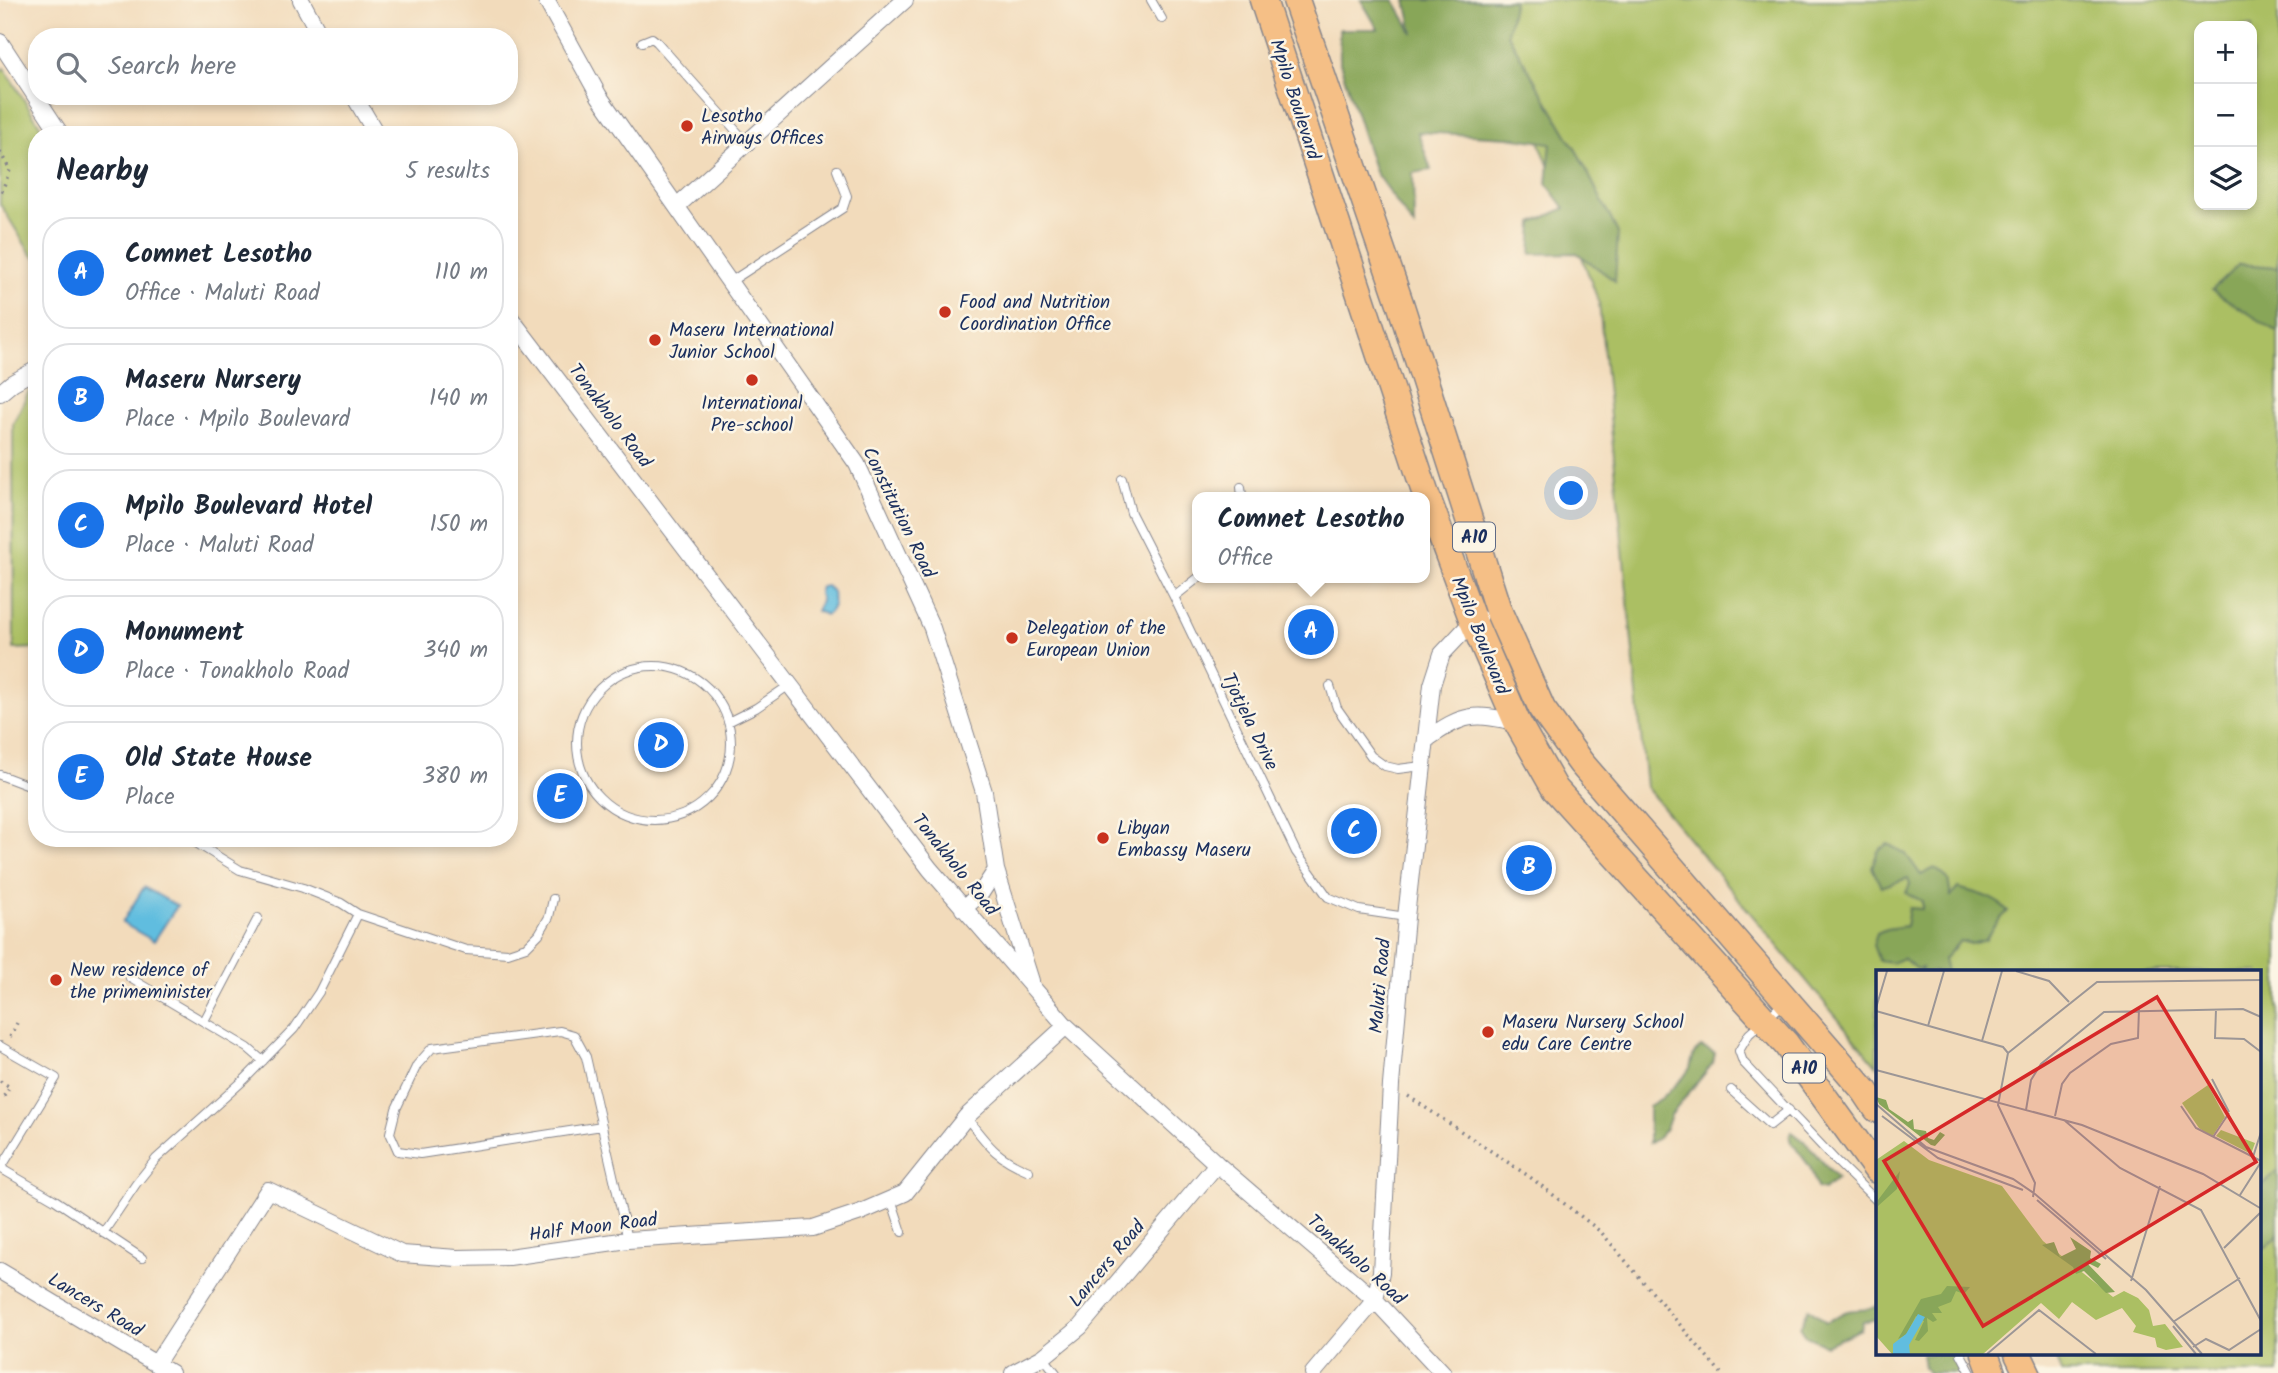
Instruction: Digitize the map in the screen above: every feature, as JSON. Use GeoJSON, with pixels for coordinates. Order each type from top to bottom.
{"type":"FeatureCollection","features":[{"type":"Feature","properties":{"kind":"highway","name":"Mpilo Boulevard"},"geometry":{"type":"LineString","coordinates":[[1264,0],[1425,492]]}},
{"type":"Feature","properties":{"kind":"highway","name":"Mpilo Boulevard"},"geometry":{"type":"LineString","coordinates":[[1296,0],[1400,303],[1498,610],[1542,709],[1581,763],[1865,1091],[1876,1108]]}},
{"type":"Feature","properties":{"kind":"highway","name":"Mpilo Boulevard"},"geometry":{"type":"LineString","coordinates":[[1430,505],[1473,621],[1517,722],[1555,789],[1794,1054],[1876,1169]]}},
{"type":"Feature","properties":{"kind":"highway"},"geometry":{"type":"LineString","coordinates":[[1986,1356],[1993,1373]]}},
{"type":"Feature","properties":{"kind":"highway"},"geometry":{"type":"LineString","coordinates":[[2019,1356],[2027,1373]]}},
{"type":"Feature","properties":{"kind":"street"},"geometry":{"type":"LineString","coordinates":[[301,0],[316,28]]}},
{"type":"Feature","properties":{"kind":"street","name":"Constitution Road"},"geometry":{"type":"LineString","coordinates":[[546,0],[599,96],[857,464],[932,628],[984,792],[996,870],[1033,988]]}},
{"type":"Feature","properties":{"kind":"street"},"geometry":{"type":"LineString","coordinates":[[677,206],[905,0]]}},
{"type":"Feature","properties":{"kind":"street"},"geometry":{"type":"LineString","coordinates":[[0,44],[28,86]]}},
{"type":"Feature","properties":{"kind":"street"},"geometry":{"type":"LineString","coordinates":[[41,105],[55,126]]}},
{"type":"Feature","properties":{"kind":"street"},"geometry":{"type":"LineString","coordinates":[[359,105],[372,126]]}},
{"type":"Feature","properties":{"kind":"street","name":"Tonakholo Road"},"geometry":{"type":"LineString","coordinates":[[518,328],[930,869],[1066,1026],[1217,1164],[1375,1300],[1443,1373]]}},
{"type":"Feature","properties":{"kind":"street"},"geometry":{"type":"LineString","coordinates":[[0,393],[28,374]]}},
{"type":"Feature","properties":{"kind":"street","name":"Maluti Road"},"geometry":{"type":"LineString","coordinates":[[1313,1373],[1375,1300],[1381,1272],[1391,1085],[1406,917],[1432,685],[1442,654],[1473,621],[1498,610]]}},
{"type":"Feature","properties":{"kind":"street"},"geometry":{"type":"LineString","coordinates":[[1427,739],[1452,721],[1474,715],[1517,722]]}},
{"type":"Feature","properties":{"kind":"street"},"geometry":{"type":"LineString","coordinates":[[963,909],[981,893],[996,870]]}},
{"type":"Feature","properties":{"kind":"street","name":"Half Moon Road"},"geometry":{"type":"LineString","coordinates":[[156,1364],[268,1190],[402,1254],[457,1258],[509,1257],[628,1240],[813,1228],[861,1212],[905,1193],[966,1117],[1066,1026]]}},
{"type":"Feature","properties":{"kind":"street","name":"Lancers Road"},"geometry":{"type":"LineString","coordinates":[[1013,1373],[1042,1357],[1080,1327],[1217,1164]]}},
{"type":"Feature","properties":{"kind":"street","name":"Lancers Road"},"geometry":{"type":"LineString","coordinates":[[0,1271],[171,1373]]}},
{"type":"Feature","properties":{"kind":"lane"},"geometry":{"type":"LineString","coordinates":[[1151,0],[1162,19]]}},
{"type":"Feature","properties":{"kind":"lane"},"geometry":{"type":"LineString","coordinates":[[642,42],[652,38],[657,41],[747,143]]}},
{"type":"Feature","properties":{"kind":"lane"},"geometry":{"type":"LineString","coordinates":[[730,282],[844,208],[847,195],[837,170]]}},
{"type":"Feature","properties":{"kind":"lane","name":"Tjotjela Drive"},"geometry":{"type":"LineString","coordinates":[[1122,479],[1131,513],[1296,852],[1328,897],[1359,910],[1406,917]]}},
{"type":"Feature","properties":{"kind":"lane"},"geometry":{"type":"LineString","coordinates":[[1241,487],[1242,492]]}},
{"type":"Feature","properties":{"kind":"lane"},"geometry":{"type":"LineString","coordinates":[[1174,597],[1192,583]]}},
{"type":"Feature","properties":{"kind":"lane"},"geometry":{"type":"LineString","coordinates":[[642,667],[664,667],[686,673],[705,685],[719,702],[728,722],[730,752],[722,781],[710,797],[676,818],[656,821],[636,819],[618,812],[595,793],[580,767],[576,745],[579,723],[588,702],[602,685],[621,673],[642,667]]}},
{"type":"Feature","properties":{"kind":"lane"},"geometry":{"type":"LineString","coordinates":[[728,722],[756,708],[791,684]]}},
{"type":"Feature","properties":{"kind":"lane"},"geometry":{"type":"LineString","coordinates":[[1330,686],[1337,708],[1371,756],[1385,766],[1398,769],[1423,766]]}},
{"type":"Feature","properties":{"kind":"lane"},"geometry":{"type":"LineString","coordinates":[[0,775],[28,786]]}},
{"type":"Feature","properties":{"kind":"lane"},"geometry":{"type":"LineString","coordinates":[[203,847],[240,870],[303,888],[341,903],[358,914],[466,950],[508,953],[526,947],[539,934],[549,918],[552,899]]}},
{"type":"Feature","properties":{"kind":"lane"},"geometry":{"type":"LineString","coordinates":[[103,1233],[156,1159],[294,1028],[319,992],[358,914]]}},
{"type":"Feature","properties":{"kind":"lane"},"geometry":{"type":"LineString","coordinates":[[204,1021],[258,918]]}},
{"type":"Feature","properties":{"kind":"lane"},"geometry":{"type":"LineString","coordinates":[[130,978],[248,1048],[262,1061]]}},
{"type":"Feature","properties":{"kind":"lane"},"geometry":{"type":"LineString","coordinates":[[1787,1001],[1749,1034],[1739,1051],[1743,1062],[1876,1200]]}},
{"type":"Feature","properties":{"kind":"lane"},"geometry":{"type":"LineString","coordinates":[[602,1126],[420,1154],[398,1151],[390,1133],[396,1109],[416,1065],[432,1048],[560,1031],[574,1035],[586,1057],[602,1126],[628,1240]]}},
{"type":"Feature","properties":{"kind":"lane"},"geometry":{"type":"LineString","coordinates":[[0,1046],[56,1078],[1,1168],[142,1258]]}},
{"type":"Feature","properties":{"kind":"lane"},"geometry":{"type":"LineString","coordinates":[[1731,1090],[1770,1125],[1789,1110]]}},
{"type":"Feature","properties":{"kind":"lane"},"geometry":{"type":"LineString","coordinates":[[966,1117],[992,1150],[1007,1162],[1029,1171]]}},
{"type":"Feature","properties":{"kind":"lane"},"geometry":{"type":"LineString","coordinates":[[891,1199],[902,1232]]}},
{"type":"Feature","properties":{"kind":"lane"},"geometry":{"type":"LineString","coordinates":[[1963,1356],[1971,1373]]}},
{"type":"Feature","properties":{"kind":"lane"},"geometry":{"type":"LineString","coordinates":[[1042,1357],[1056,1373]]}},
{"type":"Feature","properties":{"kind":"path"},"geometry":{"type":"LineString","coordinates":[[0,152],[10,170],[0,196]]}},
{"type":"Feature","properties":{"kind":"path"},"geometry":{"type":"LineString","coordinates":[[0,1081],[10,1087],[0,1098]]}},
{"type":"Feature","properties":{"kind":"path"},"geometry":{"type":"LineString","coordinates":[[1391,1085],[1530,1177],[1601,1232],[1721,1373]]}},
{"type":"Feature","properties":{"kind":"green space"},"geometry":{"type":"Polygon","coordinates":[[[1361,0],[1394,0],[1413,34],[1406,0],[1514,0],[1507,33],[1580,157],[1618,233],[1615,281],[1577,253],[1531,254],[1533,223],[1565,208],[1547,184],[1551,143],[1508,137],[1418,132],[1431,170],[1413,173],[1414,227],[1375,172],[1340,63],[1339,29],[1378,29],[1361,0]]]}},
{"type":"Feature","properties":{"kind":"green space"},"geometry":{"type":"Polygon","coordinates":[[[1487,0],[2278,0],[2278,1373],[2061,1373],[2055,1356],[2260,1356],[2260,970],[1876,970],[1876,1065],[1646,787],[1599,303],[1487,0]]]}},
{"type":"Feature","properties":{"kind":"green space"},"geometry":{"type":"Polygon","coordinates":[[[4,68],[40,126],[28,126],[28,249],[0,204],[0,71],[4,68]]]}},
{"type":"Feature","properties":{"kind":"green space"},"geometry":{"type":"Polygon","coordinates":[[[2239,264],[2278,267],[2278,332],[2212,290],[2239,264]]]}},
{"type":"Feature","properties":{"kind":"green space"},"geometry":{"type":"Polygon","coordinates":[[[28,393],[28,648],[14,649],[13,424],[28,393]]]}},
{"type":"Feature","properties":{"kind":"green space"},"geometry":{"type":"Polygon","coordinates":[[[1887,844],[1905,853],[1921,875],[1935,868],[1948,879],[1951,896],[1958,888],[1991,899],[2008,911],[1992,928],[1986,940],[1971,944],[1960,941],[1944,959],[1947,970],[1916,969],[1903,958],[1892,963],[1879,961],[1873,945],[1877,933],[1906,926],[1909,908],[1922,909],[1922,901],[1906,893],[1910,884],[1908,878],[1881,887],[1872,867],[1878,851],[1887,844]]]}},
{"type":"Feature","properties":{"kind":"green space"},"geometry":{"type":"Polygon","coordinates":[[[1701,1047],[1715,1053],[1713,1063],[1671,1115],[1666,1129],[1649,1143],[1649,1106],[1683,1078],[1690,1068],[1694,1053],[1701,1047]]]}},
{"type":"Feature","properties":{"kind":"green space"},"geometry":{"type":"Polygon","coordinates":[[[1792,1132],[1804,1141],[1837,1178],[1824,1190],[1817,1188],[1810,1167],[1792,1143],[1792,1132]]]}},
{"type":"Feature","properties":{"kind":"green space"},"geometry":{"type":"Polygon","coordinates":[[[2278,1170],[2278,1236],[2265,1248],[2260,1249],[2260,1187],[2278,1170]]]}},
{"type":"Feature","properties":{"kind":"green space"},"geometry":{"type":"Polygon","coordinates":[[[1876,1306],[1876,1319],[1863,1322],[1861,1329],[1826,1345],[1806,1336],[1800,1327],[1809,1308],[1826,1322],[1848,1311],[1876,1306]]]}},
{"type":"Feature","properties":{"kind":"green space"},"geometry":{"type":"Polygon","coordinates":[[[1922,1356],[1954,1356],[1962,1373],[1928,1373],[1922,1356]]]}},
{"type":"Feature","properties":{"kind":"water"},"geometry":{"type":"Polygon","coordinates":[[[826,586],[833,592],[833,599],[832,608],[826,615],[816,611],[821,601],[821,587],[826,586]]]}},
{"type":"Feature","properties":{"kind":"water"},"geometry":{"type":"Polygon","coordinates":[[[144,887],[177,906],[154,941],[122,923],[144,887]]]}},
{"type":"Feature","properties":{"kind":"place","name":"Lesotho Airways Offices"},"geometry":{"type":"Point","coordinates":[687,126]}},
{"type":"Feature","properties":{"kind":"place","name":"Food and Nutrition Coordination Office"},"geometry":{"type":"Point","coordinates":[945,312]}},
{"type":"Feature","properties":{"kind":"place","name":"Maseru International Junior School"},"geometry":{"type":"Point","coordinates":[655,340]}},
{"type":"Feature","properties":{"kind":"place","name":"International Pre-school"},"geometry":{"type":"Point","coordinates":[752,380]}},
{"type":"Feature","properties":{"kind":"place","name":"Comnet Lesotho"},"geometry":{"type":"Point","coordinates":[1311,632]}},
{"type":"Feature","properties":{"kind":"place","name":"Delegation of the European Union"},"geometry":{"type":"Point","coordinates":[1012,638]}},
{"type":"Feature","properties":{"kind":"place","name":"Monument"},"geometry":{"type":"Point","coordinates":[661,745]}},
{"type":"Feature","properties":{"kind":"place","name":"Old State House"},"geometry":{"type":"Point","coordinates":[560,796]}},
{"type":"Feature","properties":{"kind":"place","name":"Mpilo Boulevard Hotel"},"geometry":{"type":"Point","coordinates":[1354,831]}},
{"type":"Feature","properties":{"kind":"place","name":"Libyan Embassy Maseru"},"geometry":{"type":"Point","coordinates":[1103,838]}},
{"type":"Feature","properties":{"kind":"place","name":"Maseru Nursery"},"geometry":{"type":"Point","coordinates":[1529,868]}},
{"type":"Feature","properties":{"kind":"place","name":"New residence of the primeminister"},"geometry":{"type":"Point","coordinates":[56,980]}},
{"type":"Feature","properties":{"kind":"place","name":"Maseru Nursery School edu Care Centre"},"geometry":{"type":"Point","coordinates":[1488,1032]}}]}
